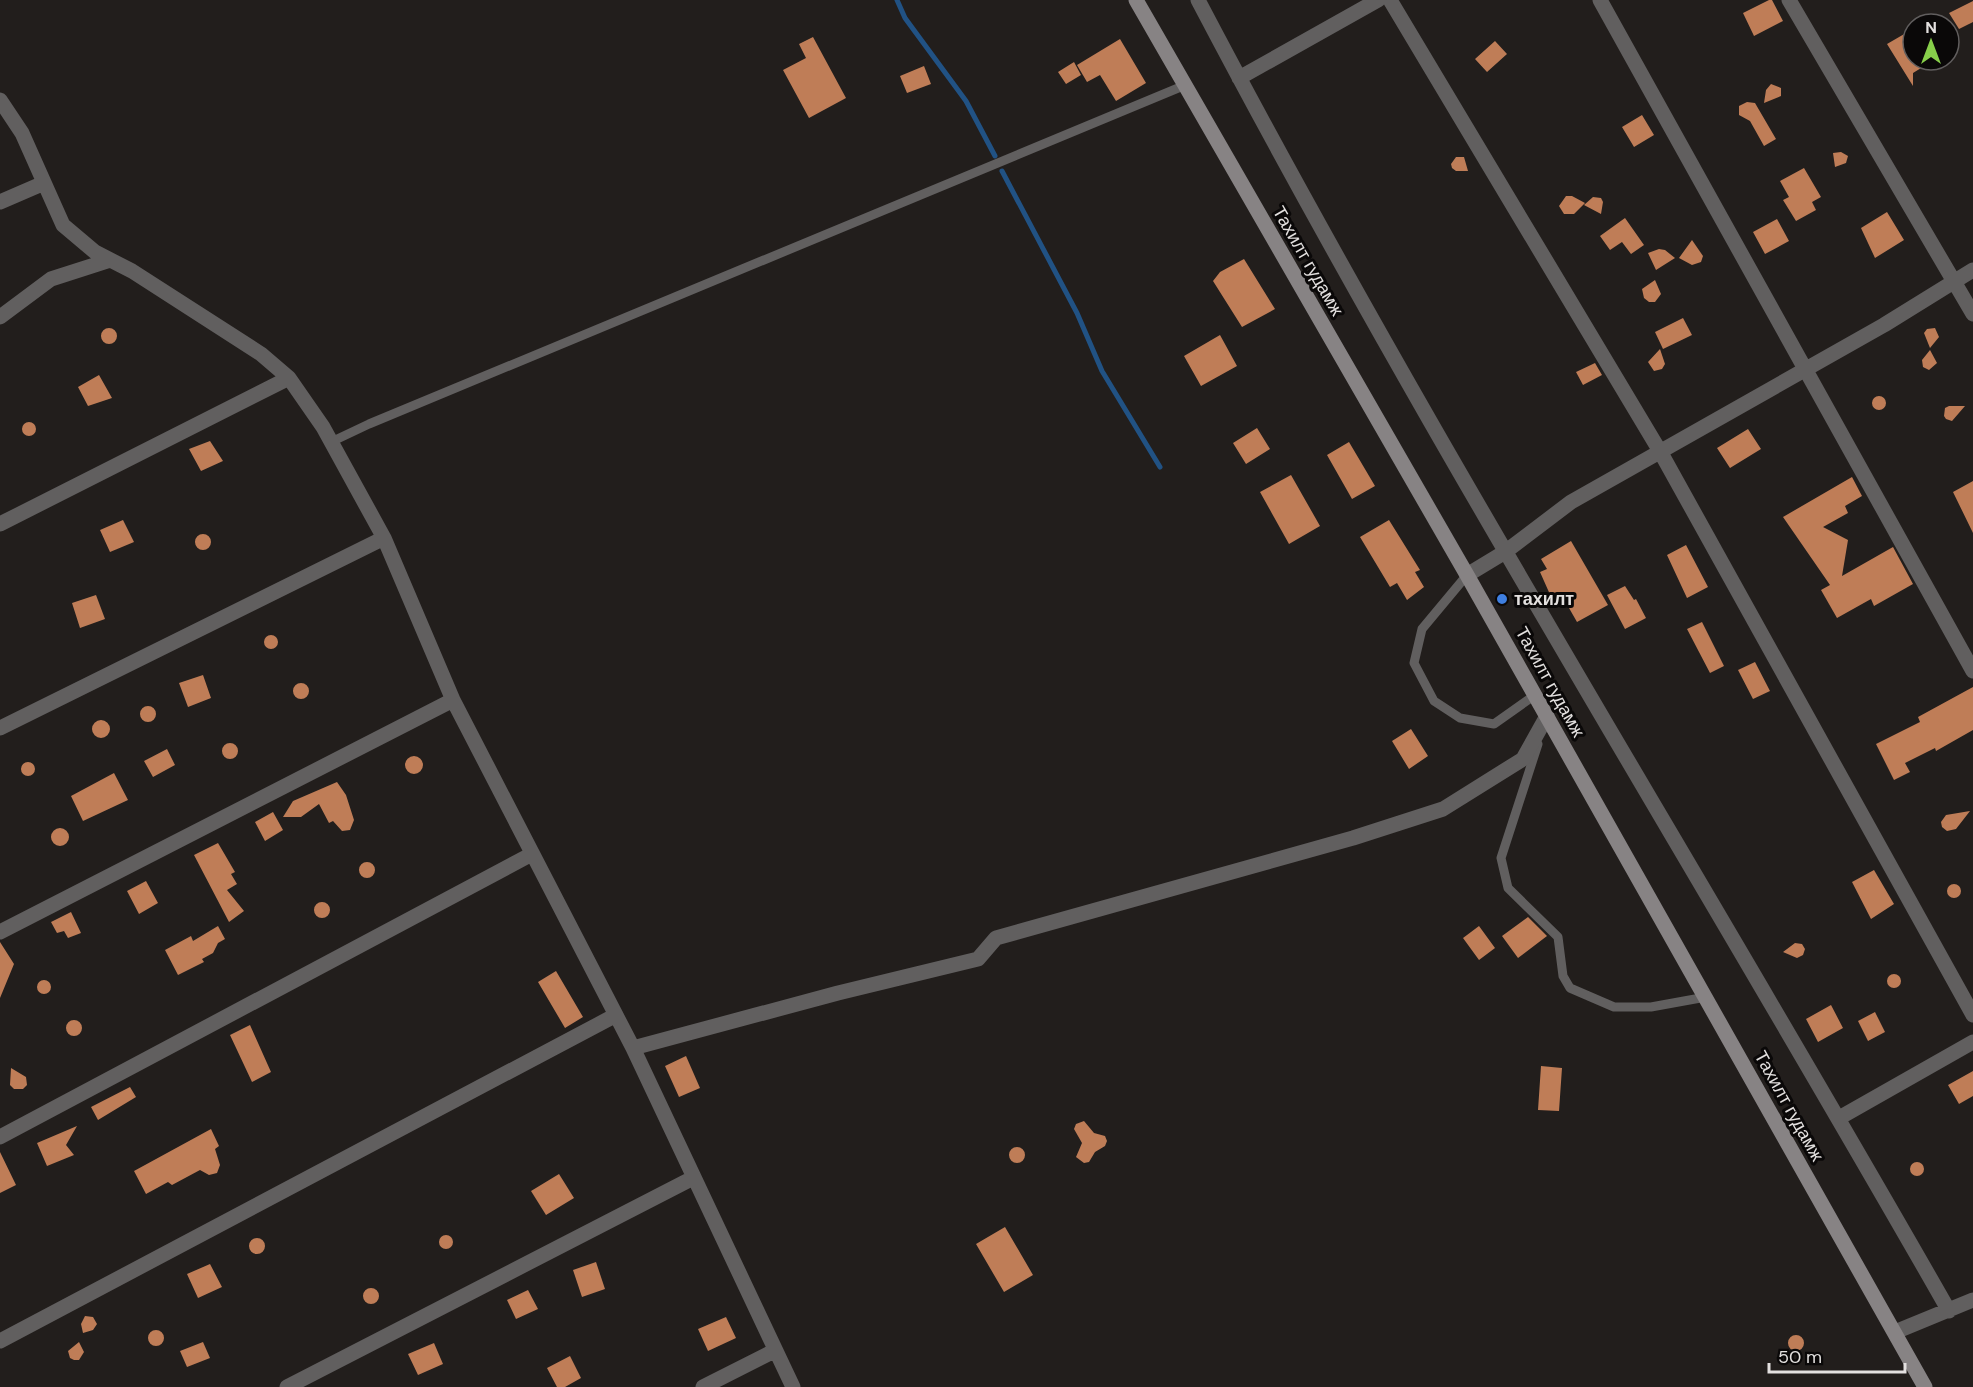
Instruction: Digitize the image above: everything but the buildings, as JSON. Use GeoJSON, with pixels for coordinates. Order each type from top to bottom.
{"type":"FeatureCollection","features":[{"type":"Feature","properties":{"kind":"main road","name":"Тахилт гудамж"},"geometry":{"type":"LineString","coordinates":[[1136,0],[1183,86],[1467,575],[1925,1387]]}},
{"type":"Feature","properties":{"kind":"street"},"geometry":{"type":"LineString","coordinates":[[1198,0],[1239,78],[1504,552],[1839,1118],[1949,1311]]}},
{"type":"Feature","properties":{"kind":"street"},"geometry":{"type":"LineString","coordinates":[[1239,78],[1378,0]]}},
{"type":"Feature","properties":{"kind":"street"},"geometry":{"type":"LineString","coordinates":[[1390,0],[1661,453],[1973,1015]]}},
{"type":"Feature","properties":{"kind":"street"},"geometry":{"type":"LineString","coordinates":[[1600,0],[1973,671]]}},
{"type":"Feature","properties":{"kind":"street"},"geometry":{"type":"LineString","coordinates":[[1789,0],[1952,282],[1973,314]]}},
{"type":"Feature","properties":{"kind":"street"},"geometry":{"type":"LineString","coordinates":[[0,100],[22,133],[63,225],[95,252],[132,271],[261,354],[289,378],[331,442],[384,538],[453,700],[633,1048],[774,1351],[793,1387]]}},
{"type":"Feature","properties":{"kind":"street"},"geometry":{"type":"LineString","coordinates":[[0,202],[44,183]]}},
{"type":"Feature","properties":{"kind":"street"},"geometry":{"type":"LineString","coordinates":[[0,317],[51,279],[111,260]]}},
{"type":"Feature","properties":{"kind":"street"},"geometry":{"type":"LineString","coordinates":[[1467,575],[1504,552],[1571,502],[1661,453],[1973,270]]}},
{"type":"Feature","properties":{"kind":"street"},"geometry":{"type":"LineString","coordinates":[[0,524],[289,378]]}},
{"type":"Feature","properties":{"kind":"street"},"geometry":{"type":"LineString","coordinates":[[0,728],[384,538]]}},
{"type":"Feature","properties":{"kind":"street"},"geometry":{"type":"LineString","coordinates":[[0,933],[453,700]]}},
{"type":"Feature","properties":{"kind":"street"},"geometry":{"type":"LineString","coordinates":[[633,1048],[838,993],[978,959],[996,938],[1353,838],[1443,809],[1523,759],[1547,716]]}},
{"type":"Feature","properties":{"kind":"street"},"geometry":{"type":"LineString","coordinates":[[0,1137],[532,854]]}},
{"type":"Feature","properties":{"kind":"street"},"geometry":{"type":"LineString","coordinates":[[0,1341],[616,1015]]}},
{"type":"Feature","properties":{"kind":"street"},"geometry":{"type":"LineString","coordinates":[[1839,1118],[1973,1042]]}},
{"type":"Feature","properties":{"kind":"street"},"geometry":{"type":"LineString","coordinates":[[287,1387],[693,1179]]}},
{"type":"Feature","properties":{"kind":"street"},"geometry":{"type":"LineString","coordinates":[[1894,1332],[1973,1300]]}},
{"type":"Feature","properties":{"kind":"street"},"geometry":{"type":"LineString","coordinates":[[703,1387],[774,1351]]}},
{"type":"Feature","properties":{"kind":"lane"},"geometry":{"type":"LineString","coordinates":[[331,442],[369,424],[1183,86]]}},
{"type":"Feature","properties":{"kind":"lane"},"geometry":{"type":"LineString","coordinates":[[1467,575],[1422,629],[1414,663],[1434,701],[1460,718],[1494,724],[1535,695]]}},
{"type":"Feature","properties":{"kind":"lane"},"geometry":{"type":"LineString","coordinates":[[1547,716],[1501,858],[1508,888],[1558,937],[1563,975],[1575,992],[1614,1007],[1652,1007],[1706,997]]}},
{"type":"Feature","properties":{"kind":"waterway"},"geometry":{"type":"LineString","coordinates":[[897,0],[905,18],[966,101],[995,156]]}},
{"type":"Feature","properties":{"kind":"waterway"},"geometry":{"type":"LineString","coordinates":[[1002,171],[1077,313],[1102,371],[1160,467]]}},
{"type":"Feature","properties":{"kind":"place","name":"тахилт"},"geometry":{"type":"Point","coordinates":[1502,599]}}]}
